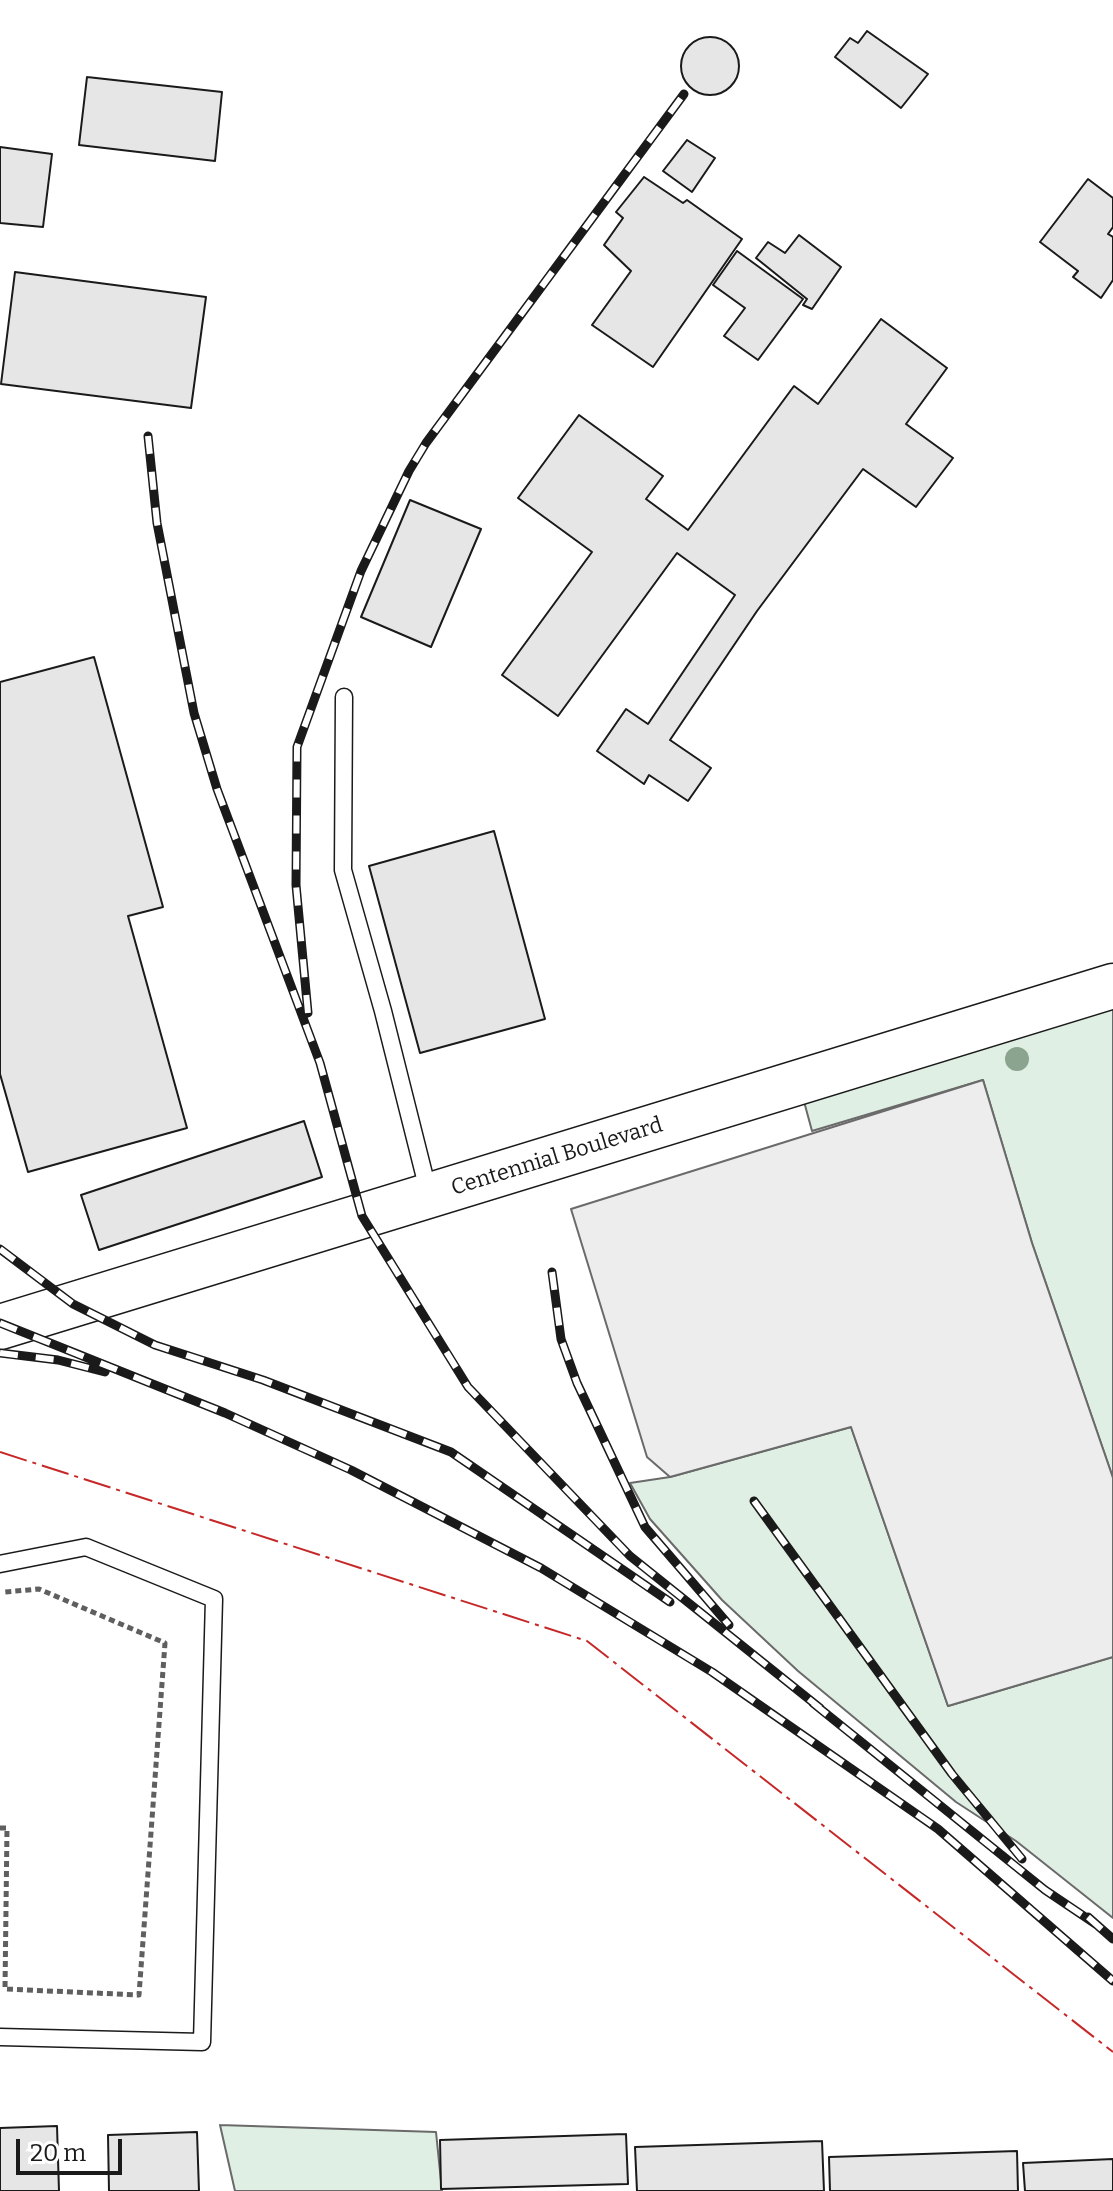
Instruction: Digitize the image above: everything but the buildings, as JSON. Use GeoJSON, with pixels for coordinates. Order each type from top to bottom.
{"type":"FeatureCollection","features":[{"type":"Feature","properties":{"kind":"main road","name":"Centennial Boulevard"},"geometry":{"type":"LineString","coordinates":[[0,1327],[1113,986]]}},
{"type":"Feature","properties":{"kind":"lane"},"geometry":{"type":"LineString","coordinates":[[344,697],[343,870],[383,1011],[429,1196]]}},
{"type":"Feature","properties":{"kind":"lane"},"geometry":{"type":"LineString","coordinates":[[0,1564],[86,1547],[214,1599],[202,2042],[0,2037]]}},
{"type":"Feature","properties":{"kind":"path"},"geometry":{"type":"LineString","coordinates":[[0,1593],[39,1589],[165,1643],[139,1995],[5,1989],[7,1828],[0,1828]]}},
{"type":"Feature","properties":{"kind":"green space"},"geometry":{"type":"Polygon","coordinates":[[[1113,986],[1113,1478],[1032,1243],[983,1080],[812,1131],[799,1083],[1113,986]]]}},
{"type":"Feature","properties":{"kind":"green space"},"geometry":{"type":"Polygon","coordinates":[[[851,1427],[948,1706],[1113,1657],[1113,1918],[1016,1841],[956,1802],[798,1671],[722,1600],[650,1519],[630,1483],[670,1477],[851,1427]]]}},
{"type":"Feature","properties":{"kind":"green space"},"geometry":{"type":"Polygon","coordinates":[[[220,2125],[436,2132],[442,2191],[235,2191],[220,2125]]]}},
{"type":"Feature","properties":{"kind":"shaded area"},"geometry":{"type":"Polygon","coordinates":[[[983,1080],[1032,1243],[1113,1478],[1113,1657],[948,1706],[851,1427],[670,1477],[647,1457],[571,1209],[983,1080]]]}},
{"type":"Feature","properties":{"kind":"railway"},"geometry":{"type":"LineString","coordinates":[[308,1013],[296,885],[297,747],[361,571],[409,471],[426,443],[684,94]]}},
{"type":"Feature","properties":{"kind":"railway"},"geometry":{"type":"LineString","coordinates":[[148,436],[157,523],[194,713],[217,789],[320,1063],[362,1216],[468,1387],[630,1556],[820,1708]]}},
{"type":"Feature","properties":{"kind":"railway"},"geometry":{"type":"LineString","coordinates":[[0,1249],[73,1304],[155,1345],[263,1380],[451,1452],[670,1602]]}},
{"type":"Feature","properties":{"kind":"railway"},"geometry":{"type":"LineString","coordinates":[[552,1272],[561,1339],[577,1383],[645,1527],[729,1625]]}},
{"type":"Feature","properties":{"kind":"railway"},"geometry":{"type":"LineString","coordinates":[[0,1323],[225,1413],[351,1470],[541,1568],[712,1672],[938,1829],[1113,1981]]}},
{"type":"Feature","properties":{"kind":"railway"},"geometry":{"type":"LineString","coordinates":[[0,1353],[58,1360],[105,1372]]}},
{"type":"Feature","properties":{"kind":"railway"},"geometry":{"type":"LineString","coordinates":[[754,1501],[952,1774],[1022,1859]]}},
{"type":"Feature","properties":{"kind":"railway"},"geometry":{"type":"LineString","coordinates":[[813,1703],[1045,1890],[1097,1925]]}},
{"type":"Feature","properties":{"kind":"railway"},"geometry":{"type":"LineString","coordinates":[[1088,1917],[1113,1939]]}},
{"type":"Feature","properties":{"kind":"power"},"geometry":{"type":"LineString","coordinates":[[0,1452],[587,1641],[1113,2052]]}}]}
